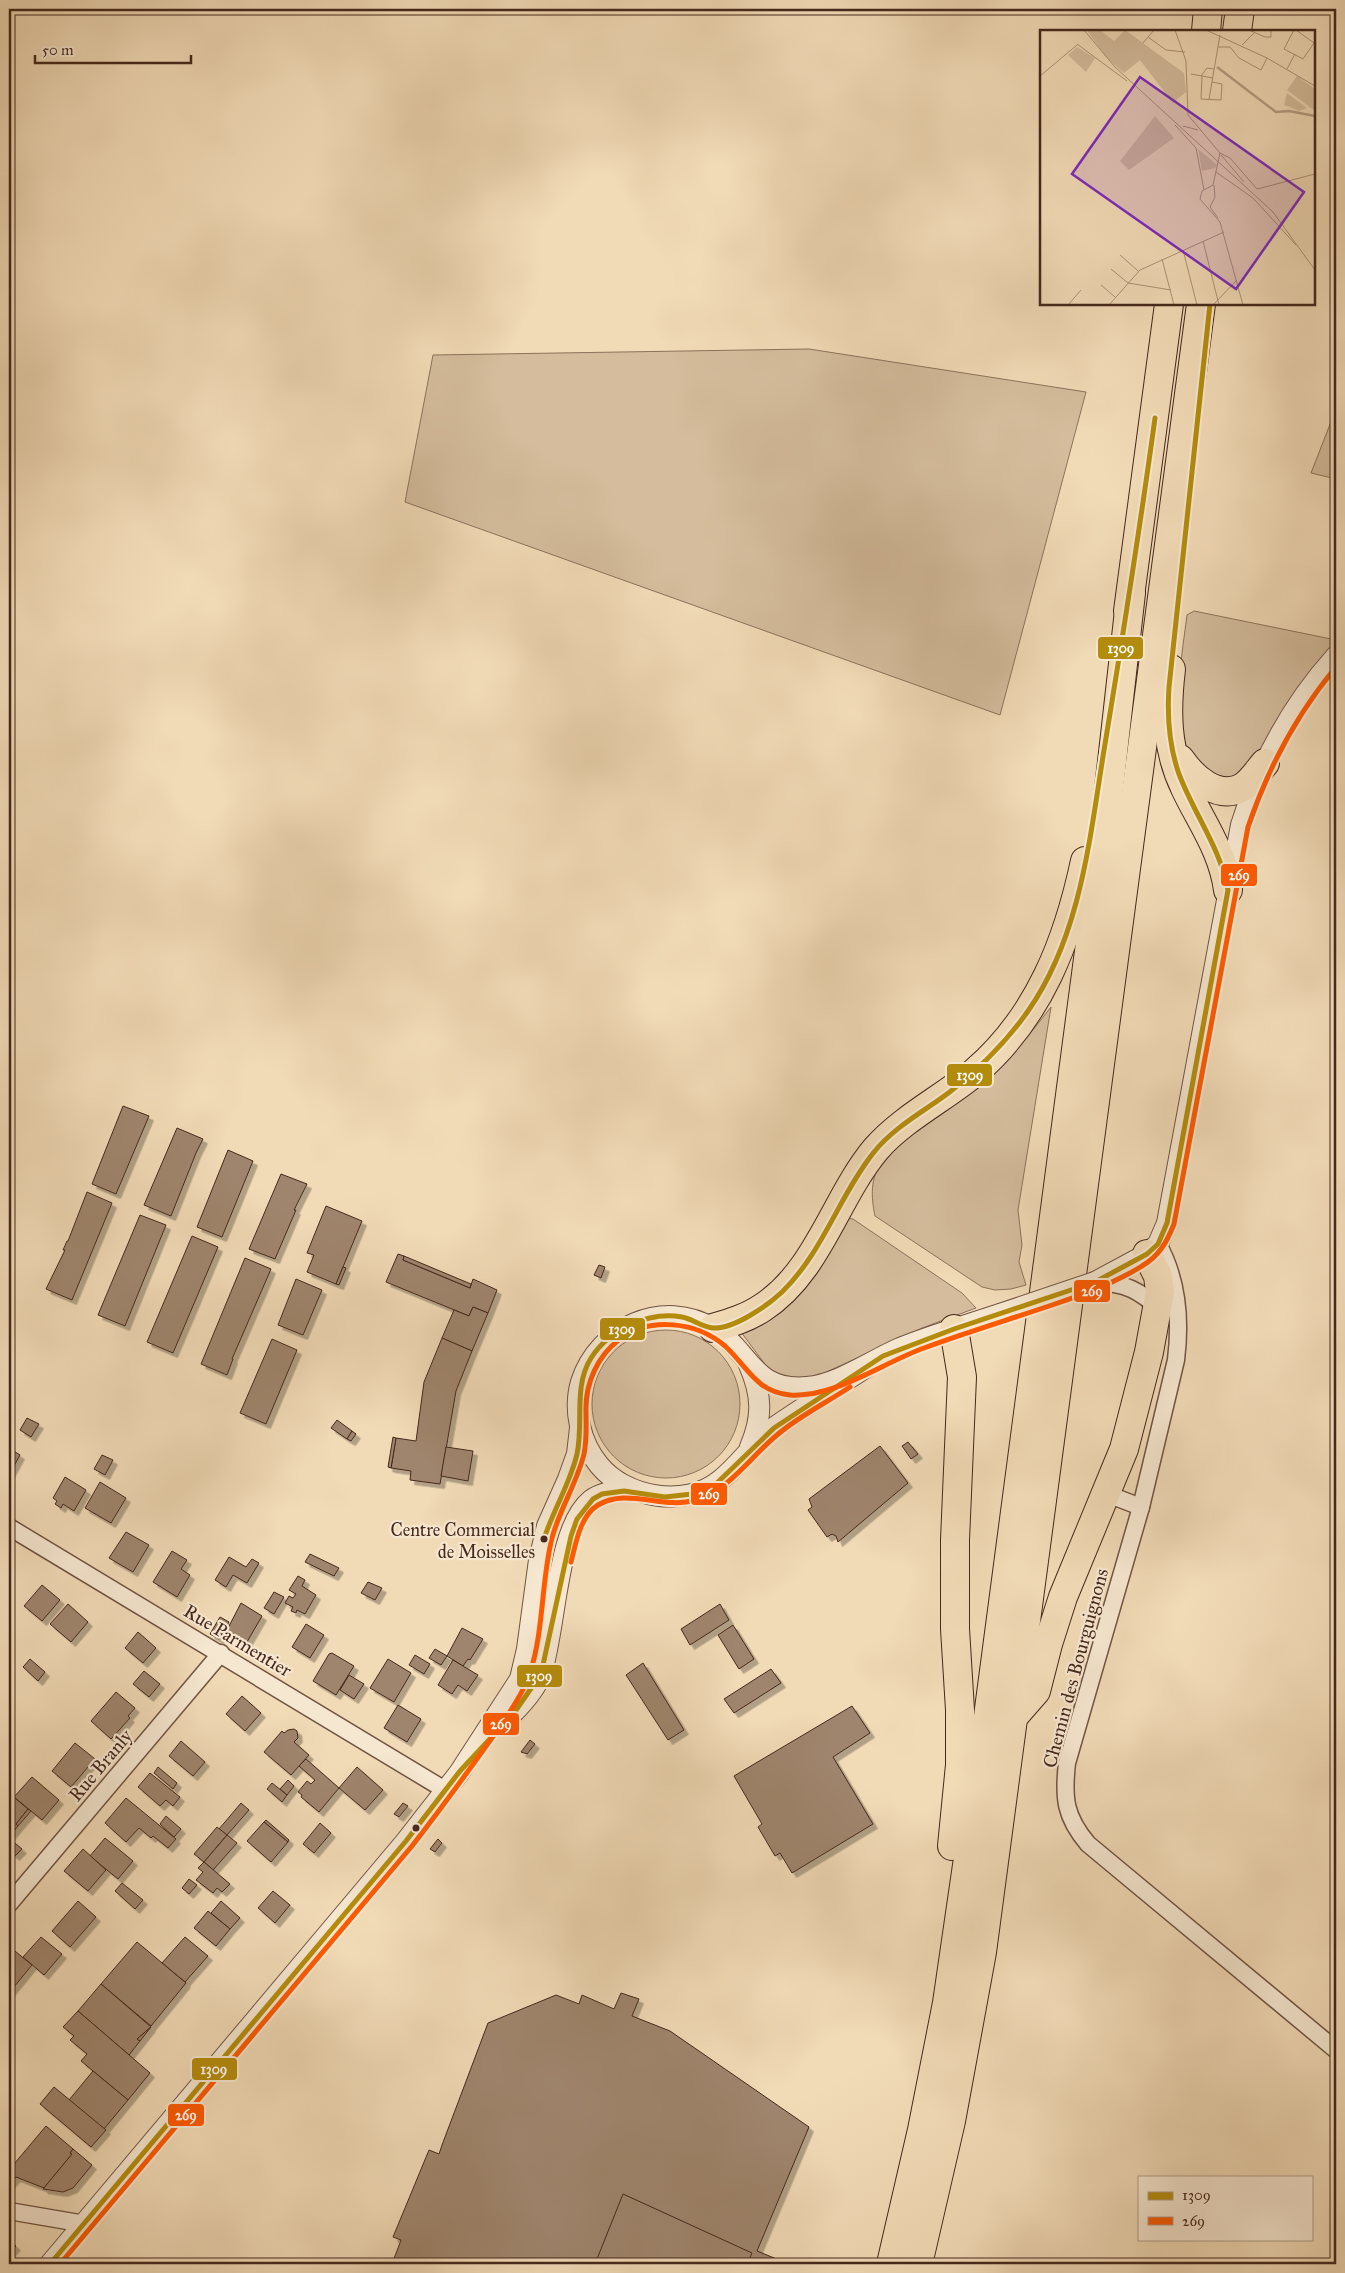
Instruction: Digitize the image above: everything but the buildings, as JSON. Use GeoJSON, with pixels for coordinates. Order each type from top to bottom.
{"type":"FeatureCollection","features":[{"type":"Feature","properties":{"kind":"highway"},"geometry":{"type":"LineString","coordinates":[[1206,30],[1208,9]]}},
{"type":"Feature","properties":{"kind":"highway"},"geometry":{"type":"LineString","coordinates":[[1239,30],[1241,9]]}},
{"type":"Feature","properties":{"kind":"highway"},"geometry":{"type":"LineString","coordinates":[[891,2264],[922,2130],[947,2003],[982,1762],[1100,868],[1131,593],[1170,305]]}},
{"type":"Feature","properties":{"kind":"highway"},"geometry":{"type":"LineString","coordinates":[[918,2264],[952,2121],[982,1952],[1201,305]]}},
{"type":"Feature","properties":{"kind":"highway"},"geometry":{"type":"LineString","coordinates":[[1210,305],[1169,687],[1169,735],[1172,756],[1184,788],[1223,863],[1228,890]]}},
{"type":"Feature","properties":{"kind":"highway"},"geometry":{"type":"LineString","coordinates":[[713,1328],[745,1318],[763,1308],[788,1286],[808,1260],[841,1202],[876,1149],[890,1135],[949,1092],[988,1060],[1020,1021],[1045,982],[1059,954],[1077,897],[1092,828],[1131,593]]}},
{"type":"Feature","properties":{"kind":"highway"},"geometry":{"type":"LineString","coordinates":[[1169,735],[1176,754],[1187,769],[1200,782],[1212,788],[1230,791],[1243,786],[1265,763]]}},
{"type":"Feature","properties":{"kind":"highway"},"geometry":{"type":"LineString","coordinates":[[1014,1716],[1036,1691],[1063,1596],[1107,1494],[1124,1449],[1149,1352],[1157,1306],[1160,1284],[1153,1249]]}},
{"type":"Feature","properties":{"kind":"highway"},"geometry":{"type":"LineString","coordinates":[[874,2264],[925,2032],[953,1840],[960,1765],[960,1710],[955,1629],[955,1560],[962,1377],[954,1329]]}},
{"type":"Feature","properties":{"kind":"street"},"geometry":{"type":"LineString","coordinates":[[637,1491],[613,1478],[599,1465],[589,1449],[580,1428],[578,1416],[578,1392],[586,1368],[599,1348],[623,1328],[652,1317],[684,1317],[713,1328],[733,1344],[760,1376],[770,1382],[786,1387],[805,1387],[822,1384],[838,1378],[883,1356],[954,1329],[1095,1282],[1153,1249],[1167,1222],[1241,825],[1250,797],[1281,731],[1316,678],[1336,656]]}},
{"type":"Feature","properties":{"kind":"street","name":"Chemin des Bourguignons"},"geometry":{"type":"LineString","coordinates":[[1153,1249],[1170,1267],[1177,1299],[1179,1335],[1176,1360],[1141,1507],[1067,1763],[1064,1787],[1066,1805],[1071,1820],[1088,1844],[1336,2050]]}},
{"type":"Feature","properties":{"kind":"street"},"geometry":{"type":"LineString","coordinates":[[1095,1282],[1116,1283],[1130,1287],[1157,1306],[1172,1322],[1179,1335]]}},
{"type":"Feature","properties":{"kind":"street"},"geometry":{"type":"LineString","coordinates":[[50,2264],[406,1841],[459,1773],[520,1706],[541,1674],[564,1558],[577,1519],[585,1506],[602,1494],[637,1491],[665,1497],[692,1494],[717,1482],[774,1428],[883,1356]]}},
{"type":"Feature","properties":{"kind":"street"},"geometry":{"type":"LineString","coordinates":[[746,1456],[757,1432],[760,1411],[758,1386],[748,1364]]}},
{"type":"Feature","properties":{"kind":"street"},"geometry":{"type":"LineString","coordinates":[[459,1773],[520,1678],[527,1648],[539,1560],[548,1526],[577,1454],[580,1428]]}},
{"type":"Feature","properties":{"kind":"street"},"geometry":{"type":"LineString","coordinates":[[1107,1494],[1141,1507]]}},
{"type":"Feature","properties":{"kind":"street","name":"Rue Parmentier"},"geometry":{"type":"LineString","coordinates":[[9,1527],[221,1653],[445,1790]]}},
{"type":"Feature","properties":{"kind":"street","name":"Rue Branly"},"geometry":{"type":"LineString","coordinates":[[9,1904],[221,1653]]}},
{"type":"Feature","properties":{"kind":"street"},"geometry":{"type":"LineString","coordinates":[[9,2211],[85,2224]]}},
{"type":"Feature","properties":{"kind":"shaded area"},"geometry":{"type":"Polygon","coordinates":[[[809,349],[1086,392],[1000,715],[405,502],[433,355],[809,349]]]}},
{"type":"Feature","properties":{"kind":"shaded area"},"geometry":{"type":"Polygon","coordinates":[[[1336,409],[1336,479],[1311,473],[1336,409]]]}},
{"type":"Feature","properties":{"kind":"shaded area"},"geometry":{"type":"Polygon","coordinates":[[[1194,611],[1336,640],[1336,646],[1328,659],[1271,741],[1243,773],[1228,781],[1221,780],[1215,776],[1195,759],[1189,753],[1183,741],[1180,725],[1179,686],[1187,615],[1194,611]]]}},
{"type":"Feature","properties":{"kind":"shaded area"},"geometry":{"type":"Polygon","coordinates":[[[1051,1007],[1018,1210],[1022,1245],[1019,1262],[1026,1285],[1011,1289],[995,1290],[982,1287],[875,1216],[872,1195],[873,1181],[878,1167],[891,1150],[913,1132],[973,1091],[1014,1051],[1051,1007]]]}},
{"type":"Feature","properties":{"kind":"shaded area"},"geometry":{"type":"Polygon","coordinates":[[[844,1218],[853,1219],[962,1293],[976,1308],[922,1328],[809,1380],[784,1378],[767,1367],[741,1332],[844,1218]]]}},
{"type":"Feature","properties":{"kind":"shaded area"},"geometry":{"type":"Polygon","coordinates":[[[666,1330],[694,1336],[718,1352],[734,1376],[740,1404],[734,1432],[718,1456],[694,1472],[666,1478],[638,1472],[614,1456],[598,1432],[592,1404],[598,1376],[614,1352],[638,1336],[666,1330]]]}},
{"type":"Feature","properties":{"kind":"transit line","name":"1309"},"geometry":{"type":"LineString","coordinates":[[50,2264],[406,1841],[460,1771],[514,1713],[541,1674],[571,1536],[577,1519],[593,1499],[602,1494],[624,1491],[665,1497],[692,1494],[717,1483],[774,1428],[883,1356],[954,1329],[1095,1282],[1147,1254],[1158,1244],[1167,1223],[1228,890],[1219,859],[1179,774],[1171,742],[1168,709],[1210,305]]}},
{"type":"Feature","properties":{"kind":"transit line","name":"1309"},"geometry":{"type":"LineString","coordinates":[[544,1539],[574,1465],[579,1442],[582,1381],[591,1358],[599,1348],[619,1331],[643,1320],[656,1317],[682,1317],[711,1328],[723,1327],[741,1320],[776,1298],[809,1259],[874,1152],[891,1134],[951,1091],[983,1063],[1020,1022],[1046,981],[1061,949],[1072,916],[1088,848],[1155,418]]}},
{"type":"Feature","properties":{"kind":"transit line","name":"269"},"geometry":{"type":"LineString","coordinates":[[60,2264],[412,1846],[464,1777],[514,1705],[527,1681],[535,1657],[548,1555],[552,1538],[584,1454],[586,1402],[590,1381],[599,1362],[612,1346],[632,1332],[645,1327],[659,1325],[687,1327],[714,1338],[725,1346],[753,1377],[769,1389],[790,1395],[807,1394],[841,1385],[908,1354],[956,1336],[1100,1288],[1132,1272],[1158,1253],[1174,1224],[1248,827],[1284,743],[1308,704],[1336,667]]}},
{"type":"Feature","properties":{"kind":"transit line","name":"269"},"geometry":{"type":"LineString","coordinates":[[571,1562],[583,1523],[598,1505],[609,1500],[621,1498],[683,1502],[707,1495],[729,1481],[785,1428],[850,1387]]}},
{"type":"Feature","properties":{"kind":"place","name":"Centre Commercial de Moisselles"},"geometry":{"type":"Point","coordinates":[544,1539]}}]}
